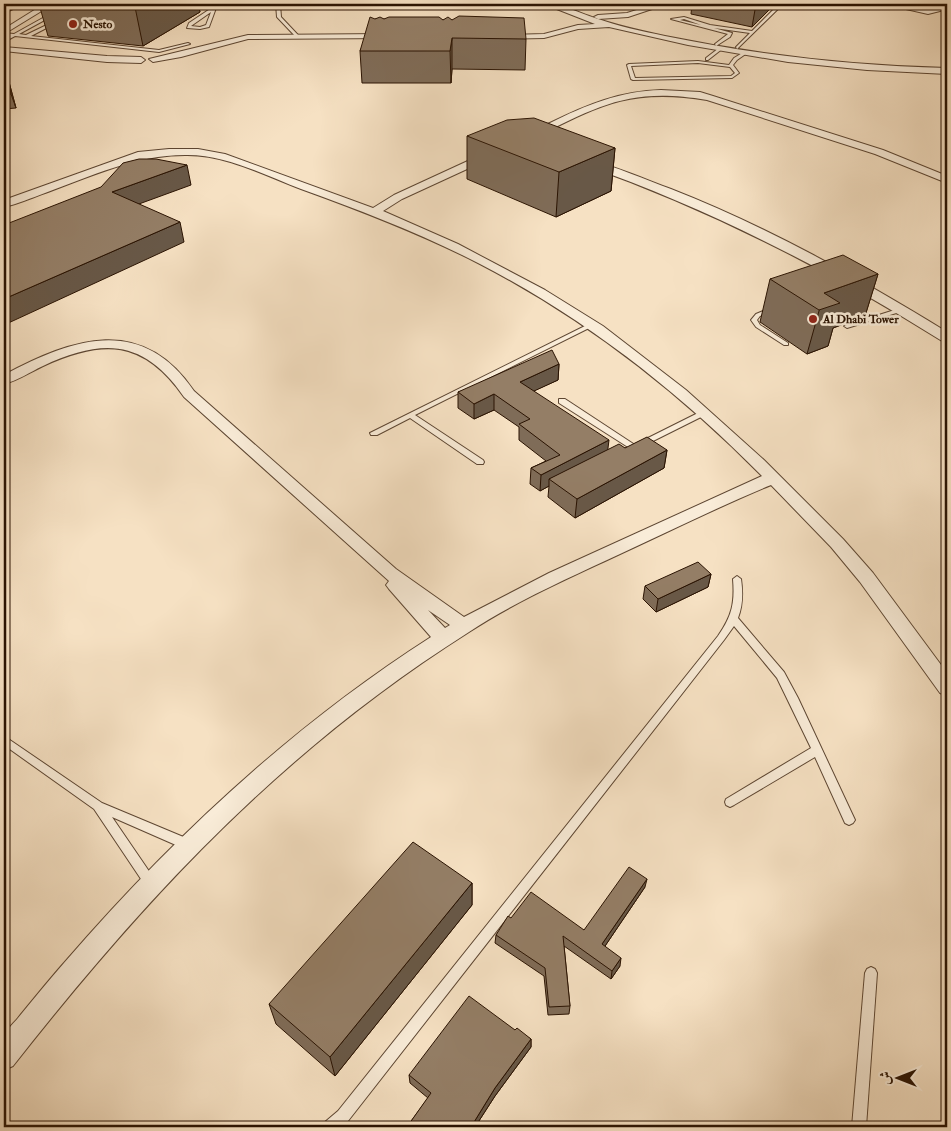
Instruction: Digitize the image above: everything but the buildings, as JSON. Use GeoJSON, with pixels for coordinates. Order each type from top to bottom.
{"type":"FeatureCollection","features":[{"type":"Feature","properties":{"kind":"street"},"geometry":{"type":"LineString","coordinates":[[5,20],[31,4]]}},
{"type":"Feature","properties":{"kind":"street"},"geometry":{"type":"LineString","coordinates":[[4,42],[49,4]]}},
{"type":"Feature","properties":{"kind":"street"},"geometry":{"type":"LineString","coordinates":[[548,4],[609,25],[665,39],[861,63],[947,69]]}},
{"type":"Feature","properties":{"kind":"street"},"geometry":{"type":"LineString","coordinates":[[559,4],[623,25],[745,53],[862,66],[947,69]]}},
{"type":"Feature","properties":{"kind":"street"},"geometry":{"type":"LineString","coordinates":[[595,17],[628,15],[663,4]]}},
{"type":"Feature","properties":{"kind":"street"},"geometry":{"type":"LineString","coordinates":[[844,4],[908,5],[920,11],[932,12],[940,10],[938,6],[931,4]]}},
{"type":"Feature","properties":{"kind":"street"},"geometry":{"type":"LineString","coordinates":[[623,25],[624,18],[628,15]]}},
{"type":"Feature","properties":{"kind":"street"},"geometry":{"type":"LineString","coordinates":[[578,27],[584,21],[583,17]]}},
{"type":"Feature","properties":{"kind":"street"},"geometry":{"type":"LineString","coordinates":[[491,37],[544,36],[578,27],[609,25]]}},
{"type":"Feature","properties":{"kind":"street"},"geometry":{"type":"LineString","coordinates":[[4,42],[107,59],[141,60],[181,55],[248,36],[384,39],[398,36]]}},
{"type":"Feature","properties":{"kind":"street"},"geometry":{"type":"LineString","coordinates":[[153,59],[164,61],[163,66],[181,55]]}},
{"type":"Feature","properties":{"kind":"street"},"geometry":{"type":"LineString","coordinates":[[107,59],[134,68],[133,63],[141,60]]}},
{"type":"Feature","properties":{"kind":"street"},"geometry":{"type":"LineString","coordinates":[[535,146],[520,141],[602,102],[625,96],[652,93],[681,94],[710,98],[879,152],[947,180]]}},
{"type":"Feature","properties":{"kind":"street"},"geometry":{"type":"LineString","coordinates":[[4,204],[132,158],[171,152],[208,154],[236,162],[370,210],[446,243],[500,270],[591,325],[639,358],[755,458],[837,544],[875,589],[947,688]]}},
{"type":"Feature","properties":{"kind":"street"},"geometry":{"type":"LineString","coordinates":[[370,210],[495,152]]}},
{"type":"Feature","properties":{"kind":"street"},"geometry":{"type":"LineString","coordinates":[[576,159],[695,203],[845,280],[901,310],[947,338]]}},
{"type":"Feature","properties":{"kind":"street"},"geometry":{"type":"LineString","coordinates":[[4,380],[71,350],[91,345],[117,344],[133,347],[150,354],[177,378],[189,394]]}},
{"type":"Feature","properties":{"kind":"street"},"geometry":{"type":"LineString","coordinates":[[4,385],[64,358],[84,354],[111,352],[144,360],[152,364],[176,386],[189,394],[390,574],[464,626]]}},
{"type":"Feature","properties":{"kind":"street"},"geometry":{"type":"LineString","coordinates":[[4,1057],[38,1012],[113,925],[189,845],[250,787],[314,732],[376,685],[464,626],[554,578],[710,505],[736,501],[779,484]]}},
{"type":"Feature","properties":{"kind":"street"},"geometry":{"type":"LineString","coordinates":[[390,574],[396,586],[444,639]]}},
{"type":"Feature","properties":{"kind":"lane"},"geometry":{"type":"LineString","coordinates":[[4,12],[22,4]]}},
{"type":"Feature","properties":{"kind":"lane"},"geometry":{"type":"LineString","coordinates":[[278,4],[279,17],[297,36]]}},
{"type":"Feature","properties":{"kind":"lane"},"geometry":{"type":"LineString","coordinates":[[737,48],[781,4]]}},
{"type":"Feature","properties":{"kind":"lane"},"geometry":{"type":"LineString","coordinates":[[4,42],[65,6]]}},
{"type":"Feature","properties":{"kind":"lane"},"geometry":{"type":"LineString","coordinates":[[212,6],[208,26],[200,28],[188,27],[212,6]]}},
{"type":"Feature","properties":{"kind":"lane"},"geometry":{"type":"LineString","coordinates":[[707,59],[730,33],[673,19],[681,18],[709,26],[753,32]]}},
{"type":"Feature","properties":{"kind":"lane"},"geometry":{"type":"LineString","coordinates":[[26,37],[58,20]]}},
{"type":"Feature","properties":{"kind":"lane"},"geometry":{"type":"LineString","coordinates":[[14,36],[158,51],[188,44]]}},
{"type":"Feature","properties":{"kind":"lane"},"geometry":{"type":"LineString","coordinates":[[731,66],[735,60],[745,53]]}},
{"type":"Feature","properties":{"kind":"lane"},"geometry":{"type":"LineString","coordinates":[[698,62],[731,66],[736,73],[735,76],[633,78],[629,64],[698,62]]}},
{"type":"Feature","properties":{"kind":"lane"},"geometry":{"type":"LineString","coordinates":[[776,307],[758,314],[754,320],[758,326],[786,344]]}},
{"type":"Feature","properties":{"kind":"lane"},"geometry":{"type":"LineString","coordinates":[[847,326],[901,310]]}},
{"type":"Feature","properties":{"kind":"lane"},"geometry":{"type":"LineString","coordinates":[[374,433],[591,325]]}},
{"type":"Feature","properties":{"kind":"lane"},"geometry":{"type":"LineString","coordinates":[[562,401],[634,446]]}},
{"type":"Feature","properties":{"kind":"lane"},"geometry":{"type":"LineString","coordinates":[[625,451],[705,413]]}},
{"type":"Feature","properties":{"kind":"lane"},"geometry":{"type":"LineString","coordinates":[[410,415],[480,462]]}},
{"type":"Feature","properties":{"kind":"lane"},"geometry":{"type":"LineString","coordinates":[[330,1127],[343,1116],[734,620],[740,600],[737,579]]}},
{"type":"Feature","properties":{"kind":"lane"},"geometry":{"type":"LineString","coordinates":[[734,620],[780,675],[849,820]]}},
{"type":"Feature","properties":{"kind":"lane"},"geometry":{"type":"LineString","coordinates":[[4,740],[98,806],[189,845]]}},
{"type":"Feature","properties":{"kind":"lane"},"geometry":{"type":"LineString","coordinates":[[730,802],[817,750]]}},
{"type":"Feature","properties":{"kind":"lane"},"geometry":{"type":"LineString","coordinates":[[98,806],[151,884]]}},
{"type":"Feature","properties":{"kind":"lane"},"geometry":{"type":"LineString","coordinates":[[859,1127],[871,973]]}},
{"type":"Feature","properties":{"kind":"place","name":"Nesto"},"geometry":{"type":"Point","coordinates":[73,24]}},
{"type":"Feature","properties":{"kind":"place","name":"Al Dhabi Tower"},"geometry":{"type":"Point","coordinates":[813,319]}}]}
